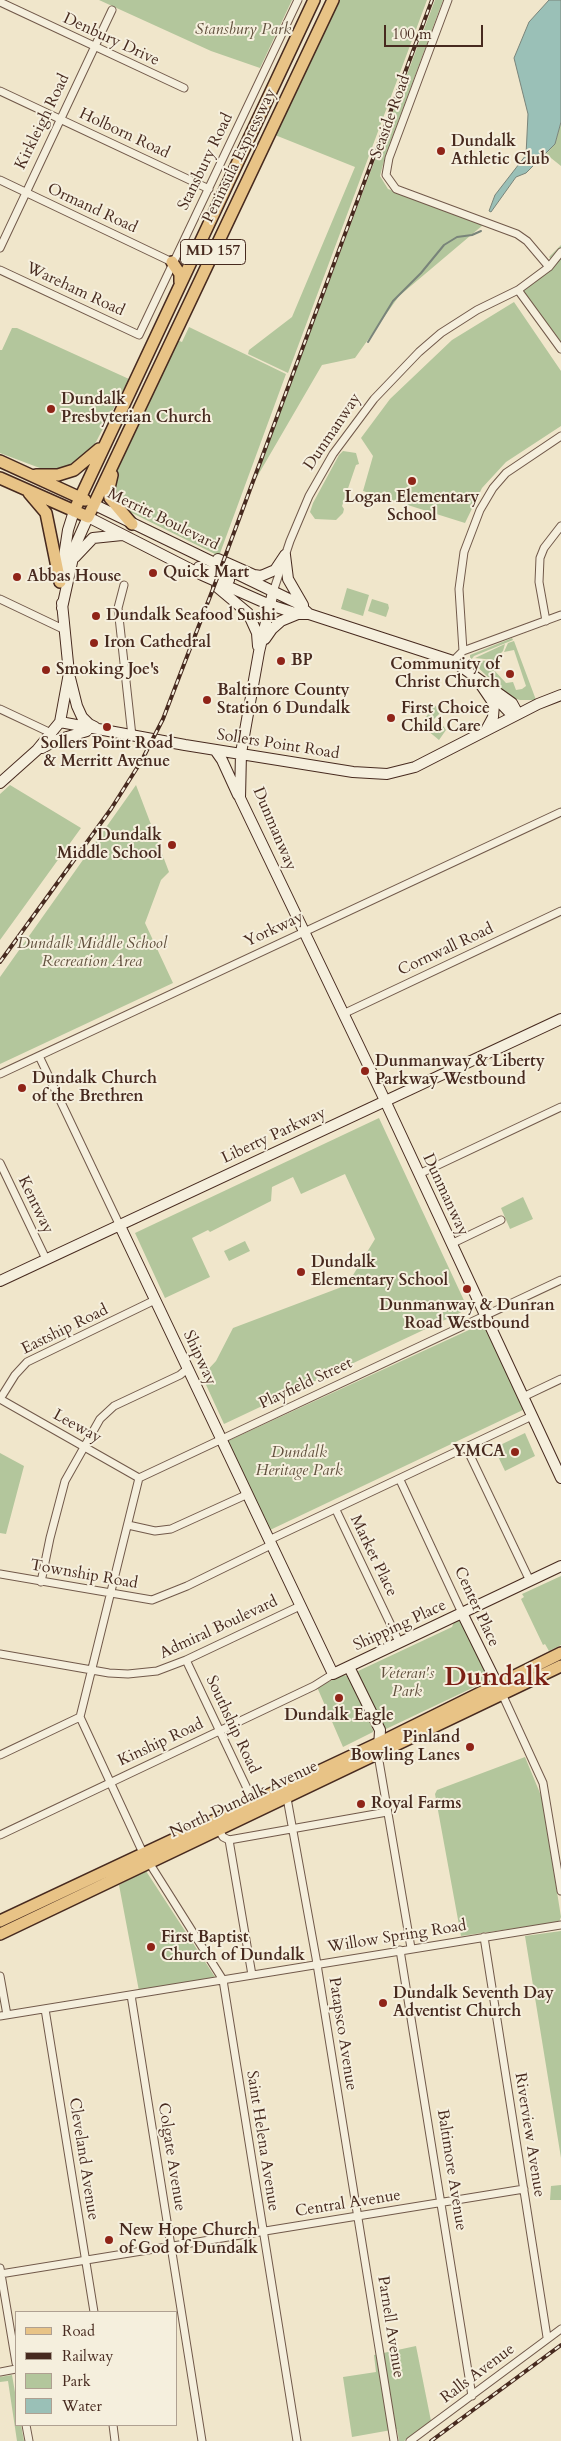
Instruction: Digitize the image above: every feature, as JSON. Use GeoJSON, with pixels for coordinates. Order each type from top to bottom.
{"type":"FeatureCollection","features":[{"type":"Feature","properties":{"kind":"main road","name":"Peninsula Expressway"},"geometry":{"type":"LineString","coordinates":[[74,511],[314,0]]}},
{"type":"Feature","properties":{"kind":"main road","name":"Peninsula Expressway"},"geometry":{"type":"LineString","coordinates":[[88,516],[332,0]]}},
{"type":"Feature","properties":{"kind":"main road"},"geometry":{"type":"LineString","coordinates":[[134,382],[156,349],[198,260],[203,253],[212,253]]}},
{"type":"Feature","properties":{"kind":"main road"},"geometry":{"type":"LineString","coordinates":[[172,262],[180,274],[180,282]]}},
{"type":"Feature","properties":{"kind":"main road","name":"MD 157"},"geometry":{"type":"LineString","coordinates":[[29,474],[52,476],[74,470],[90,458],[107,440]]}},
{"type":"Feature","properties":{"kind":"main road"},"geometry":{"type":"LineString","coordinates":[[117,452],[109,494],[118,509],[132,524]]}},
{"type":"Feature","properties":{"kind":"main road","name":"Merritt Boulevard"},"geometry":{"type":"LineString","coordinates":[[0,461],[93,504]]}},
{"type":"Feature","properties":{"kind":"main road","name":"Merritt Boulevard"},"geometry":{"type":"LineString","coordinates":[[0,478],[88,516]]}},
{"type":"Feature","properties":{"kind":"main road"},"geometry":{"type":"LineString","coordinates":[[19,486],[34,497],[46,513],[60,582]]}},
{"type":"Feature","properties":{"kind":"main road"},"geometry":{"type":"LineString","coordinates":[[500,1690],[561,1653]]}},
{"type":"Feature","properties":{"kind":"main road"},"geometry":{"type":"LineString","coordinates":[[500,1690],[561,1666]]}},
{"type":"Feature","properties":{"kind":"main road","name":"North Dundalk Avenue"},"geometry":{"type":"LineString","coordinates":[[0,1921],[253,1801],[500,1690]]}},
{"type":"Feature","properties":{"kind":"main road","name":"North Dundalk Avenue"},"geometry":{"type":"LineString","coordinates":[[0,1934],[378,1755],[500,1690]]}},
{"type":"Feature","properties":{"kind":"street","name":"Stansbury Road"},"geometry":{"type":"LineString","coordinates":[[139,335],[298,0]]}},
{"type":"Feature","properties":{"kind":"street","name":"Seaside Road"},"geometry":{"type":"LineString","coordinates":[[448,0],[389,158],[386,175],[388,181],[396,189],[517,234],[527,241],[549,267]]}},
{"type":"Feature","properties":{"kind":"street","name":"Denbury Drive"},"geometry":{"type":"LineString","coordinates":[[0,2],[184,88]]}},
{"type":"Feature","properties":{"kind":"street","name":"Kirkleigh Road"},"geometry":{"type":"LineString","coordinates":[[0,248],[24,193],[112,10]]}},
{"type":"Feature","properties":{"kind":"street","name":"Holborn Road"},"geometry":{"type":"LineString","coordinates":[[0,91],[209,189]]}},
{"type":"Feature","properties":{"kind":"street","name":"Ormand Road"},"geometry":{"type":"LineString","coordinates":[[0,180],[172,262]]}},
{"type":"Feature","properties":{"kind":"street","name":"Dunmanway"},"geometry":{"type":"LineString","coordinates":[[561,252],[549,267],[518,290],[477,310],[441,334],[398,372],[374,399],[333,454],[309,496],[285,555],[273,592],[259,652],[242,753],[240,798],[385,1100],[561,1478]]}},
{"type":"Feature","properties":{"kind":"street","name":"Wareham Road"},"geometry":{"type":"LineString","coordinates":[[0,270],[139,335]]}},
{"type":"Feature","properties":{"kind":"street"},"geometry":{"type":"LineString","coordinates":[[518,290],[561,349]]}},
{"type":"Feature","properties":{"kind":"street"},"geometry":{"type":"LineString","coordinates":[[463,651],[459,589],[464,552],[480,510],[493,488],[506,473],[561,436]]}},
{"type":"Feature","properties":{"kind":"street","name":"Merritt Boulevard"},"geometry":{"type":"LineString","coordinates":[[93,504],[297,604],[309,614]]}},
{"type":"Feature","properties":{"kind":"street"},"geometry":{"type":"LineString","coordinates":[[74,511],[68,530],[60,582],[63,629],[69,673],[77,706],[82,717],[89,724],[106,731]]}},
{"type":"Feature","properties":{"kind":"street"},"geometry":{"type":"LineString","coordinates":[[62,608],[76,544],[88,516]]}},
{"type":"Feature","properties":{"kind":"street","name":"Merritt Boulevard"},"geometry":{"type":"LineString","coordinates":[[88,516],[202,575],[270,605],[298,614],[309,614],[453,661],[512,703],[515,715]]}},
{"type":"Feature","properties":{"kind":"street"},"geometry":{"type":"LineString","coordinates":[[546,621],[539,582],[540,558],[544,548],[561,526]]}},
{"type":"Feature","properties":{"kind":"street"},"geometry":{"type":"LineString","coordinates":[[70,567],[77,554],[93,538],[124,535]]}},
{"type":"Feature","properties":{"kind":"street"},"geometry":{"type":"LineString","coordinates":[[193,552],[223,561],[260,576],[275,570],[285,555]]}},
{"type":"Feature","properties":{"kind":"street"},"geometry":{"type":"LineString","coordinates":[[285,555],[285,569],[292,588],[309,614]]}},
{"type":"Feature","properties":{"kind":"street"},"geometry":{"type":"LineString","coordinates":[[174,561],[206,569],[261,594],[267,595],[273,592]]}},
{"type":"Feature","properties":{"kind":"street"},"geometry":{"type":"LineString","coordinates":[[202,575],[231,597],[248,613],[256,633],[259,652]]}},
{"type":"Feature","properties":{"kind":"street"},"geometry":{"type":"LineString","coordinates":[[124,585],[118,608],[132,736]]}},
{"type":"Feature","properties":{"kind":"street"},"geometry":{"type":"LineString","coordinates":[[0,599],[63,629]]}},
{"type":"Feature","properties":{"kind":"street"},"geometry":{"type":"LineString","coordinates":[[259,652],[272,629],[287,617],[298,614]]}},
{"type":"Feature","properties":{"kind":"street"},"geometry":{"type":"LineString","coordinates":[[453,661],[463,651],[561,615]]}},
{"type":"Feature","properties":{"kind":"street"},"geometry":{"type":"LineString","coordinates":[[0,783],[37,750],[60,722],[69,673]]}},
{"type":"Feature","properties":{"kind":"street"},"geometry":{"type":"LineString","coordinates":[[476,677],[494,704],[493,717],[486,730]]}},
{"type":"Feature","properties":{"kind":"street","name":"Merritt Boulevard"},"geometry":{"type":"LineString","coordinates":[[476,677],[515,715]]}},
{"type":"Feature","properties":{"kind":"street","name":"Sollers Point Road"},"geometry":{"type":"LineString","coordinates":[[60,722],[132,736],[353,772],[387,774],[414,767],[515,715],[561,695]]}},
{"type":"Feature","properties":{"kind":"street"},"geometry":{"type":"LineString","coordinates":[[504,697],[525,704],[538,704]]}},
{"type":"Feature","properties":{"kind":"street"},"geometry":{"type":"LineString","coordinates":[[0,709],[51,733]]}},
{"type":"Feature","properties":{"kind":"street"},"geometry":{"type":"LineString","coordinates":[[37,750],[57,740],[93,729]]}},
{"type":"Feature","properties":{"kind":"street"},"geometry":{"type":"LineString","coordinates":[[215,750],[222,760],[240,798]]}},
{"type":"Feature","properties":{"kind":"street","name":"Yorkway"},"geometry":{"type":"LineString","coordinates":[[0,1074],[561,812]]}},
{"type":"Feature","properties":{"kind":"street","name":"Cornwall Road"},"geometry":{"type":"LineString","coordinates":[[343,1014],[561,911]]}},
{"type":"Feature","properties":{"kind":"street","name":"Liberty Parkway"},"geometry":{"type":"LineString","coordinates":[[0,1281],[561,1019]]}},
{"type":"Feature","properties":{"kind":"street","name":"Shipway"},"geometry":{"type":"LineString","coordinates":[[40,1056],[333,1674]]}},
{"type":"Feature","properties":{"kind":"street"},"geometry":{"type":"LineString","coordinates":[[419,1174],[561,1107]]}},
{"type":"Feature","properties":{"kind":"street","name":"Kentway"},"geometry":{"type":"LineString","coordinates":[[0,1163],[46,1260]]}},
{"type":"Feature","properties":{"kind":"street"},"geometry":{"type":"LineString","coordinates":[[451,1244],[501,1220]]}},
{"type":"Feature","properties":{"kind":"street","name":"Playfield Street"},"geometry":{"type":"LineString","coordinates":[[139,1478],[561,1280]]}},
{"type":"Feature","properties":{"kind":"street","name":"Eastship Road"},"geometry":{"type":"LineString","coordinates":[[0,1399],[15,1375],[26,1362],[155,1300]]}},
{"type":"Feature","properties":{"kind":"street"},"geometry":{"type":"LineString","coordinates":[[41,1582],[65,1481],[108,1410],[180,1375],[187,1369]]}},
{"type":"Feature","properties":{"kind":"street"},"geometry":{"type":"LineString","coordinates":[[523,1396],[561,1379]]}},
{"type":"Feature","properties":{"kind":"street","name":"Leeway"},"geometry":{"type":"LineString","coordinates":[[0,1399],[139,1478]]}},
{"type":"Feature","properties":{"kind":"street","name":"Township Road"},"geometry":{"type":"LineString","coordinates":[[0,1574],[144,1600],[164,1597],[336,1510],[532,1416]]}},
{"type":"Feature","properties":{"kind":"street"},"geometry":{"type":"LineString","coordinates":[[466,1447],[530,1581]]}},
{"type":"Feature","properties":{"kind":"street"},"geometry":{"type":"LineString","coordinates":[[0,1754],[80,1717],[139,1478]]}},
{"type":"Feature","properties":{"kind":"street","name":"Center Place"},"geometry":{"type":"LineString","coordinates":[[400,1480],[543,1784],[561,1891]]}},
{"type":"Feature","properties":{"kind":"street"},"geometry":{"type":"LineString","coordinates":[[128,1525],[155,1531],[171,1529],[248,1494]]}},
{"type":"Feature","properties":{"kind":"street","name":"Market Place"},"geometry":{"type":"LineString","coordinates":[[336,1510],[399,1642]]}},
{"type":"Feature","properties":{"kind":"street","name":"Shipping Place"},"geometry":{"type":"LineString","coordinates":[[333,1674],[561,1566]]}},
{"type":"Feature","properties":{"kind":"street","name":"Admiral Boulevard"},"geometry":{"type":"LineString","coordinates":[[0,1654],[119,1674],[142,1673],[168,1668],[300,1606]]}},
{"type":"Feature","properties":{"kind":"street","name":"Southship Road"},"geometry":{"type":"LineString","coordinates":[[186,1660],[253,1801]]}},
{"type":"Feature","properties":{"kind":"street"},"geometry":{"type":"LineString","coordinates":[[349,1666],[380,1730],[381,1742],[378,1755],[410,1948]]}},
{"type":"Feature","properties":{"kind":"street","name":"Kinship Road"},"geometry":{"type":"LineString","coordinates":[[0,1835],[328,1679],[333,1674]]}},
{"type":"Feature","properties":{"kind":"street","name":"Saint Helena Avenue"},"geometry":{"type":"LineString","coordinates":[[80,1717],[143,1853],[223,1980],[297,2441]]}},
{"type":"Feature","properties":{"kind":"street","name":"Patapsco Avenue"},"geometry":{"type":"LineString","coordinates":[[287,1798],[317,1964],[358,2216]]}},
{"type":"Feature","properties":{"kind":"street"},"geometry":{"type":"LineString","coordinates":[[219,1830],[223,1837],[229,1840],[387,1812]]}},
{"type":"Feature","properties":{"kind":"street"},"geometry":{"type":"LineString","coordinates":[[229,1840],[252,1975]]}},
{"type":"Feature","properties":{"kind":"street","name":"Willow Spring Road"},"geometry":{"type":"LineString","coordinates":[[3,2016],[410,1948],[561,1925]]}},
{"type":"Feature","properties":{"kind":"street","name":"Riverview Avenue"},"geometry":{"type":"LineString","coordinates":[[484,1937],[547,2337]]}},
{"type":"Feature","properties":{"kind":"street","name":"Baltimore Avenue"},"geometry":{"type":"LineString","coordinates":[[400,1950],[472,2396]]}},
{"type":"Feature","properties":{"kind":"street"},"geometry":{"type":"LineString","coordinates":[[0,1976],[3,2016]]}},
{"type":"Feature","properties":{"kind":"street","name":"Colgate Avenue"},"geometry":{"type":"LineString","coordinates":[[132,1995],[202,2441]]}},
{"type":"Feature","properties":{"kind":"street","name":"Cleveland Avenue"},"geometry":{"type":"LineString","coordinates":[[45,2009],[94,2311]]}},
{"type":"Feature","properties":{"kind":"street","name":"Central Avenue"},"geometry":{"type":"LineString","coordinates":[[0,2272],[524,2190]]}},
{"type":"Feature","properties":{"kind":"street","name":"Parnell Avenue"},"geometry":{"type":"LineString","coordinates":[[358,2216],[394,2441]]}},
{"type":"Feature","properties":{"kind":"street"},"geometry":{"type":"LineString","coordinates":[[0,2272],[15,2357]]}},
{"type":"Feature","properties":{"kind":"street","name":"Ralls Avenue"},"geometry":{"type":"LineString","coordinates":[[410,2441],[472,2396],[547,2337],[553,2336],[561,2329]]}},
{"type":"Feature","properties":{"kind":"street"},"geometry":{"type":"LineString","coordinates":[[0,2372],[15,2370]]}},
{"type":"Feature","properties":{"kind":"street"},"geometry":{"type":"LineString","coordinates":[[26,2426],[29,2441]]}},
{"type":"Feature","properties":{"kind":"street"},"geometry":{"type":"LineString","coordinates":[[113,2426],[115,2441]]}},
{"type":"Feature","properties":{"kind":"green space","name":"Stansbury Park"},"geometry":{"type":"Polygon","coordinates":[[[99,0],[292,0],[260,68],[211,51],[99,0]]]}},
{"type":"Feature","properties":{"kind":"green space"},"geometry":{"type":"Polygon","coordinates":[[[338,0],[427,0],[288,373],[248,354],[249,350],[292,317],[355,167],[275,135],[338,0]]]}},
{"type":"Feature","properties":{"kind":"green space"},"geometry":{"type":"Polygon","coordinates":[[[435,0],[443,0],[385,157],[380,176],[388,189],[483,225],[399,296],[355,358],[322,365],[254,482],[435,0]]]}},
{"type":"Feature","properties":{"kind":"green space"},"geometry":{"type":"Polygon","coordinates":[[[561,122],[561,166],[546,154],[555,144],[561,122]]]}},
{"type":"Feature","properties":{"kind":"green space"},"geometry":{"type":"Polygon","coordinates":[[[561,245],[561,347],[522,291],[556,265],[549,257],[561,245]]]}},
{"type":"Feature","properties":{"kind":"green space"},"geometry":{"type":"Polygon","coordinates":[[[514,302],[561,371],[561,426],[506,462],[482,488],[465,523],[363,491],[373,456],[361,438],[390,399],[452,340],[514,302]]]}},
{"type":"Feature","properties":{"kind":"green space"},"geometry":{"type":"Polygon","coordinates":[[[189,327],[286,374],[219,556],[124,509],[112,494],[113,477],[177,340],[182,342],[189,327]]]}},
{"type":"Feature","properties":{"kind":"green space"},"geometry":{"type":"Polygon","coordinates":[[[12,328],[17,328],[129,379],[87,459],[53,473],[0,453],[0,350],[2,350],[12,328]]]}},
{"type":"Feature","properties":{"kind":"green space"},"geometry":{"type":"Polygon","coordinates":[[[343,451],[356,453],[359,464],[356,465],[342,506],[344,509],[343,513],[336,520],[315,519],[310,512],[313,503],[343,451]]]}},
{"type":"Feature","properties":{"kind":"green space"},"geometry":{"type":"Polygon","coordinates":[[[347,588],[369,595],[363,616],[341,609],[347,588]]]}},
{"type":"Feature","properties":{"kind":"green space"},"geometry":{"type":"Polygon","coordinates":[[[372,599],[388,604],[389,608],[386,617],[368,611],[372,599]]]}},
{"type":"Feature","properties":{"kind":"green space"},"geometry":{"type":"Polygon","coordinates":[[[512,638],[513,640],[474,656],[471,660],[488,661],[494,665],[492,668],[506,683],[513,682],[516,690],[522,689],[526,686],[514,650],[504,652],[508,643],[514,641],[536,700],[520,700],[509,697],[470,660],[470,655],[512,638]]]}},
{"type":"Feature","properties":{"kind":"green space"},"geometry":{"type":"Polygon","coordinates":[[[505,644],[503,651],[494,660],[475,658],[505,644]]]}},
{"type":"Feature","properties":{"kind":"green space"},"geometry":{"type":"Polygon","coordinates":[[[434,705],[442,711],[433,720],[438,726],[441,723],[446,730],[439,740],[421,725],[434,705]]]}},
{"type":"Feature","properties":{"kind":"green space"},"geometry":{"type":"Polygon","coordinates":[[[10,785],[81,828],[0,940],[0,794],[10,785]]]}},
{"type":"Feature","properties":{"kind":"green space","name":"Dundalk Middle School Recreation Area"},"geometry":{"type":"Polygon","coordinates":[[[136,785],[169,872],[161,880],[145,923],[173,983],[0,1064],[0,977],[136,785]]]}},
{"type":"Feature","properties":{"kind":"green space","name":"Dundalk Elementary School"},"geometry":{"type":"Polygon","coordinates":[[[379,1118],[468,1309],[224,1424],[202,1376],[216,1361],[233,1328],[347,1285],[375,1239],[345,1174],[301,1194],[293,1177],[272,1187],[271,1201],[210,1232],[208,1230],[192,1238],[210,1277],[165,1298],[135,1233],[379,1118]]]}},
{"type":"Feature","properties":{"kind":"green space"},"geometry":{"type":"Polygon","coordinates":[[[523,1197],[533,1219],[510,1229],[501,1208],[523,1197]]]}},
{"type":"Feature","properties":{"kind":"green space"},"geometry":{"type":"Polygon","coordinates":[[[245,1241],[250,1251],[229,1261],[224,1251],[245,1241]]]}},
{"type":"Feature","properties":{"kind":"green space","name":"Dundalk Heritage Park"},"geometry":{"type":"Polygon","coordinates":[[[484,1323],[525,1409],[270,1530],[228,1441],[484,1323]]]}},
{"type":"Feature","properties":{"kind":"green space","name":"YMCA"},"geometry":{"type":"Polygon","coordinates":[[[525,1433],[535,1456],[505,1471],[494,1448],[525,1433]]]}},
{"type":"Feature","properties":{"kind":"green space"},"geometry":{"type":"Polygon","coordinates":[[[0,1453],[24,1466],[6,1534],[0,1533],[0,1453]]]}},
{"type":"Feature","properties":{"kind":"green space"},"geometry":{"type":"Polygon","coordinates":[[[561,1576],[561,1645],[549,1651],[545,1644],[543,1645],[521,1599],[524,1597],[522,1594],[561,1576]]]}},
{"type":"Feature","properties":{"kind":"green space","name":"Veteran's Park"},"geometry":{"type":"Polygon","coordinates":[[[455,1619],[462,1621],[489,1680],[386,1729],[383,1727],[356,1672],[452,1627],[455,1619]]]}},
{"type":"Feature","properties":{"kind":"green space"},"geometry":{"type":"Polygon","coordinates":[[[343,1675],[349,1676],[373,1732],[343,1747],[317,1687],[343,1675]]]}},
{"type":"Feature","properties":{"kind":"green space"},"geometry":{"type":"Polygon","coordinates":[[[525,1757],[542,1798],[561,1917],[559,1922],[461,1936],[435,1794],[437,1790],[525,1757]]]}},
{"type":"Feature","properties":{"kind":"green space"},"geometry":{"type":"Polygon","coordinates":[[[146,1871],[215,1977],[139,1991],[119,1885],[146,1871]]]}},
{"type":"Feature","properties":{"kind":"green space"},"geometry":{"type":"Polygon","coordinates":[[[561,1931],[561,2158],[525,1936],[561,1931]]]}},
{"type":"Feature","properties":{"kind":"green space"},"geometry":{"type":"Polygon","coordinates":[[[561,2185],[561,2200],[550,2200],[551,2186],[561,2185]]]}},
{"type":"Feature","properties":{"kind":"green space"},"geometry":{"type":"Polygon","coordinates":[[[416,2346],[431,2421],[404,2441],[399,2441],[397,2429],[352,2437],[343,2377],[376,2372],[374,2355],[416,2346]]]}},
{"type":"Feature","properties":{"kind":"green space"},"geometry":{"type":"Polygon","coordinates":[[[12,2375],[15,2392],[15,2426],[21,2426],[24,2441],[17,2441],[8,2381],[0,2382],[0,2377],[12,2375]]]}},
{"type":"Feature","properties":{"kind":"water"},"geometry":{"type":"Polygon","coordinates":[[[549,0],[561,0],[561,122],[555,144],[526,173],[516,177],[491,212],[489,211],[495,195],[526,155],[528,114],[514,58],[529,22],[549,0]]]}},
{"type":"Feature","properties":{"kind":"waterway"},"geometry":{"type":"LineString","coordinates":[[368,342],[393,301],[421,273],[444,245],[457,237],[472,235],[481,231]]}},
{"type":"Feature","properties":{"kind":"railway"},"geometry":{"type":"LineString","coordinates":[[0,962],[111,809],[142,760],[163,719],[432,0]]}},
{"type":"Feature","properties":{"kind":"railway"},"geometry":{"type":"LineString","coordinates":[[431,2441],[561,2345]]}},
{"type":"Feature","properties":{"kind":"place","name":"Dundalk Athletic Club"},"geometry":{"type":"Point","coordinates":[441,151]}},
{"type":"Feature","properties":{"kind":"place","name":"Dundalk Presbyterian Church"},"geometry":{"type":"Point","coordinates":[51,409]}},
{"type":"Feature","properties":{"kind":"place","name":"Logan Elementary School"},"geometry":{"type":"Point","coordinates":[412,481]}},
{"type":"Feature","properties":{"kind":"place","name":"Quick Mart"},"geometry":{"type":"Point","coordinates":[153,573]}},
{"type":"Feature","properties":{"kind":"place","name":"Abbas House"},"geometry":{"type":"Point","coordinates":[17,577]}},
{"type":"Feature","properties":{"kind":"place","name":"Dundalk Seafood Sushi"},"geometry":{"type":"Point","coordinates":[96,616]}},
{"type":"Feature","properties":{"kind":"place","name":"Iron Cathedral"},"geometry":{"type":"Point","coordinates":[94,643]}},
{"type":"Feature","properties":{"kind":"place","name":"BP"},"geometry":{"type":"Point","coordinates":[281,661]}},
{"type":"Feature","properties":{"kind":"place","name":"Smoking Joe's"},"geometry":{"type":"Point","coordinates":[46,670]}},
{"type":"Feature","properties":{"kind":"place","name":"Community of Christ Church"},"geometry":{"type":"Point","coordinates":[510,674]}},
{"type":"Feature","properties":{"kind":"place","name":"Baltimore County Station 6 Dundalk"},"geometry":{"type":"Point","coordinates":[207,700]}},
{"type":"Feature","properties":{"kind":"place","name":"First Choice Child Care"},"geometry":{"type":"Point","coordinates":[391,718]}},
{"type":"Feature","properties":{"kind":"place","name":"Sollers Point Road & Merritt Avenue"},"geometry":{"type":"Point","coordinates":[107,727]}},
{"type":"Feature","properties":{"kind":"place","name":"Dundalk Middle School"},"geometry":{"type":"Point","coordinates":[172,845]}},
{"type":"Feature","properties":{"kind":"place","name":"Dunmanway & Liberty Parkway Westbound"},"geometry":{"type":"Point","coordinates":[365,1071]}},
{"type":"Feature","properties":{"kind":"place","name":"Dundalk Church of the Brethren"},"geometry":{"type":"Point","coordinates":[22,1088]}},
{"type":"Feature","properties":{"kind":"place","name":"Dundalk Elementary School"},"geometry":{"type":"Point","coordinates":[301,1272]}},
{"type":"Feature","properties":{"kind":"place","name":"Dunmanway & Dunran Road Westbound"},"geometry":{"type":"Point","coordinates":[467,1289]}},
{"type":"Feature","properties":{"kind":"place","name":"YMCA"},"geometry":{"type":"Point","coordinates":[515,1452]}},
{"type":"Feature","properties":{"kind":"place","name":"Dundalk Eagle"},"geometry":{"type":"Point","coordinates":[339,1698]}},
{"type":"Feature","properties":{"kind":"place","name":"Pinland Bowling Lanes"},"geometry":{"type":"Point","coordinates":[470,1747]}},
{"type":"Feature","properties":{"kind":"place","name":"Royal Farms"},"geometry":{"type":"Point","coordinates":[361,1804]}},
{"type":"Feature","properties":{"kind":"place","name":"First Baptist Church of Dundalk"},"geometry":{"type":"Point","coordinates":[151,1947]}},
{"type":"Feature","properties":{"kind":"place","name":"Dundalk Seventh Day Adventist Church"},"geometry":{"type":"Point","coordinates":[383,2003]}},
{"type":"Feature","properties":{"kind":"place","name":"New Hope Church of God of Dundalk"},"geometry":{"type":"Point","coordinates":[109,2240]}},
{"type":"Feature","properties":{"kind":"district","name":"Dundalk"},"geometry":{"type":"Point","coordinates":[497,1679]}}]}
